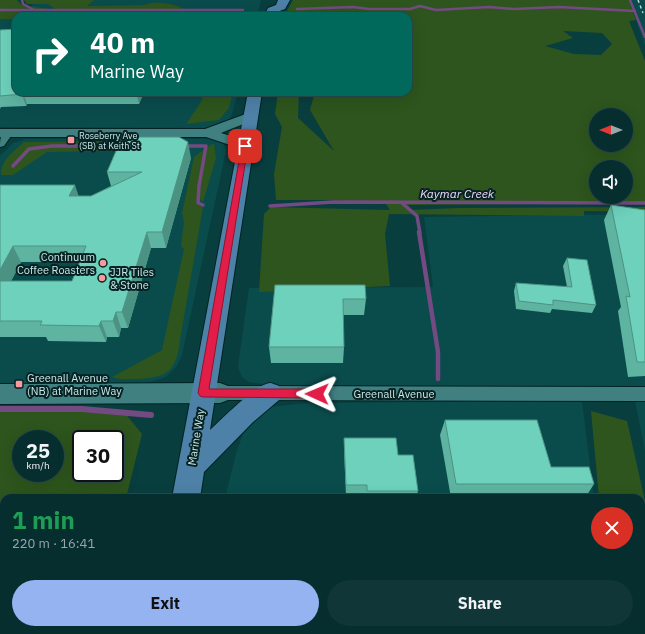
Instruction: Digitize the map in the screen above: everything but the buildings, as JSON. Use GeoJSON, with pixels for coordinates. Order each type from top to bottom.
{"type":"FeatureCollection","features":[{"type":"Feature","properties":{"kind":"main road"},"geometry":{"type":"LineString","coordinates":[[271,9],[281,6],[284,0]]}},
{"type":"Feature","properties":{"kind":"main road","name":"Marine Way"},"geometry":{"type":"LineString","coordinates":[[187,494],[192,466],[212,393],[245,146],[254,96]]}},
{"type":"Feature","properties":{"kind":"main road"},"geometry":{"type":"LineString","coordinates":[[192,466],[244,414],[270,393]]}},
{"type":"Feature","properties":{"kind":"street"},"geometry":{"type":"LineString","coordinates":[[3,136],[207,133],[250,116]]}},
{"type":"Feature","properties":{"kind":"street"},"geometry":{"type":"LineString","coordinates":[[207,133],[245,146]]}},
{"type":"Feature","properties":{"kind":"street","name":"Greenall Avenue"},"geometry":{"type":"LineString","coordinates":[[0,394],[645,394]]}},
{"type":"Feature","properties":{"kind":"shaded area"},"geometry":{"type":"Polygon","coordinates":[[[37,0],[261,0],[258,12],[12,12],[12,96],[237,96],[232,114],[229,119],[210,128],[0,127],[0,10],[27,10],[37,0]]]}},
{"type":"Feature","properties":{"kind":"shaded area"},"geometry":{"type":"Polygon","coordinates":[[[629,0],[645,0],[645,46],[636,20],[629,0]]]}},
{"type":"Feature","properties":{"kind":"shaded area"},"geometry":{"type":"Polygon","coordinates":[[[26,139],[215,139],[221,141],[224,145],[226,151],[182,355],[177,366],[166,377],[147,383],[121,386],[0,386],[0,156],[13,143],[26,139]]]}},
{"type":"Feature","properties":{"kind":"shaded area"},"geometry":{"type":"Polygon","coordinates":[[[645,214],[645,388],[378,389],[271,385],[249,382],[242,377],[239,370],[238,366],[249,288],[433,287],[424,217],[645,214]]]}},
{"type":"Feature","properties":{"kind":"shaded area"},"geometry":{"type":"Polygon","coordinates":[[[582,401],[594,494],[226,494],[237,450],[246,426],[270,407],[307,403],[582,401]]]}},
{"type":"Feature","properties":{"kind":"shaded area"},"geometry":{"type":"Polygon","coordinates":[[[635,401],[645,401],[645,451],[635,401]]]}},
{"type":"Feature","properties":{"kind":"green space"},"geometry":{"type":"Polygon","coordinates":[[[0,0],[17,0],[22,5],[56,10],[48,4],[27,4],[24,0],[94,0],[87,6],[144,5],[159,2],[184,9],[177,11],[143,12],[12,12],[12,19],[0,19],[0,0]]]}},
{"type":"Feature","properties":{"kind":"green space"},"geometry":{"type":"Polygon","coordinates":[[[293,0],[629,0],[636,20],[629,21],[645,61],[645,203],[633,203],[633,160],[589,160],[589,203],[405,205],[409,210],[459,208],[645,207],[645,212],[584,211],[584,216],[389,214],[385,234],[390,286],[259,292],[264,214],[271,207],[390,210],[386,204],[331,200],[276,200],[274,174],[282,127],[275,114],[277,96],[299,96],[298,118],[334,151],[310,110],[314,96],[412,96],[412,12],[286,12],[293,0]],[[563,31],[573,38],[545,46],[574,54],[601,55],[612,44],[602,33],[563,31]]]}},
{"type":"Feature","properties":{"kind":"green space"},"geometry":{"type":"Polygon","coordinates":[[[203,96],[232,96],[229,108],[219,120],[186,124],[201,102],[203,96]]]}},
{"type":"Feature","properties":{"kind":"green space"},"geometry":{"type":"Polygon","coordinates":[[[182,141],[190,144],[184,150],[47,152],[13,175],[1,175],[1,170],[5,161],[24,142],[182,141]]]}},
{"type":"Feature","properties":{"kind":"green space"},"geometry":{"type":"Polygon","coordinates":[[[214,144],[216,158],[203,202],[200,199],[196,202],[198,205],[203,207],[179,351],[173,366],[168,371],[156,377],[118,379],[112,377],[162,350],[184,249],[181,246],[184,222],[182,213],[194,157],[214,144]]]}},
{"type":"Feature","properties":{"kind":"green space"},"geometry":{"type":"Polygon","coordinates":[[[0,408],[124,412],[142,434],[127,494],[0,494],[0,408]]]}},
{"type":"Feature","properties":{"kind":"green space"},"geometry":{"type":"Polygon","coordinates":[[[591,411],[627,421],[643,494],[599,494],[591,411]]]}},
{"type":"Feature","properties":{"kind":"waterway"},"geometry":{"type":"LineString","coordinates":[[22,0],[23,4],[34,10],[243,10]]}},
{"type":"Feature","properties":{"kind":"waterway"},"geometry":{"type":"LineString","coordinates":[[630,0],[634,11]]}},
{"type":"Feature","properties":{"kind":"waterway"},"geometry":{"type":"LineString","coordinates":[[297,9],[353,7],[369,9],[410,9],[420,6],[436,10],[489,7],[514,9],[559,7],[634,11]]}},
{"type":"Feature","properties":{"kind":"waterway"},"geometry":{"type":"LineString","coordinates":[[0,10],[32,10]]}},
{"type":"Feature","properties":{"kind":"waterway"},"geometry":{"type":"LineString","coordinates":[[634,11],[645,37]]}},
{"type":"Feature","properties":{"kind":"waterway","name":"Kaymar Creek"},"geometry":{"type":"LineString","coordinates":[[13,166],[29,149],[52,146],[123,146]]}},
{"type":"Feature","properties":{"kind":"waterway","name":"Kaymar Creek"},"geometry":{"type":"LineString","coordinates":[[183,146],[206,146],[199,186],[198,203],[203,205]]}},
{"type":"Feature","properties":{"kind":"waterway","name":"Kaymar Creek"},"geometry":{"type":"LineString","coordinates":[[270,206],[333,202],[645,203]]}},
{"type":"Feature","properties":{"kind":"waterway"},"geometry":{"type":"LineString","coordinates":[[402,203],[417,216],[420,233]]}},
{"type":"Feature","properties":{"kind":"waterway"},"geometry":{"type":"LineString","coordinates":[[419,232],[438,352],[438,379]]}},
{"type":"Feature","properties":{"kind":"waterway"},"geometry":{"type":"LineString","coordinates":[[0,409],[82,409],[151,415]]}},
{"type":"Feature","properties":{"kind":"railway"},"geometry":{"type":"LineString","coordinates":[[638,0],[643,13]]}},
{"type":"Feature","properties":{"kind":"place","name":"Roseberry Ave (SB) at Keith St"},"geometry":{"type":"Point","coordinates":[71,140]}},
{"type":"Feature","properties":{"kind":"place","name":"Continuum Coffee Roasters"},"geometry":{"type":"Point","coordinates":[103,263]}},
{"type":"Feature","properties":{"kind":"place","name":"JJR Tiles & Stone"},"geometry":{"type":"Point","coordinates":[102,278]}},
{"type":"Feature","properties":{"kind":"place","name":"Greenall Avenue (NB) at Marine Way"},"geometry":{"type":"Point","coordinates":[19,384]}},
{"type":"Feature","properties":{"kind":"route"},"geometry":{"type":"LineString","coordinates":[[245,146],[203,393],[317,394]]}}]}
